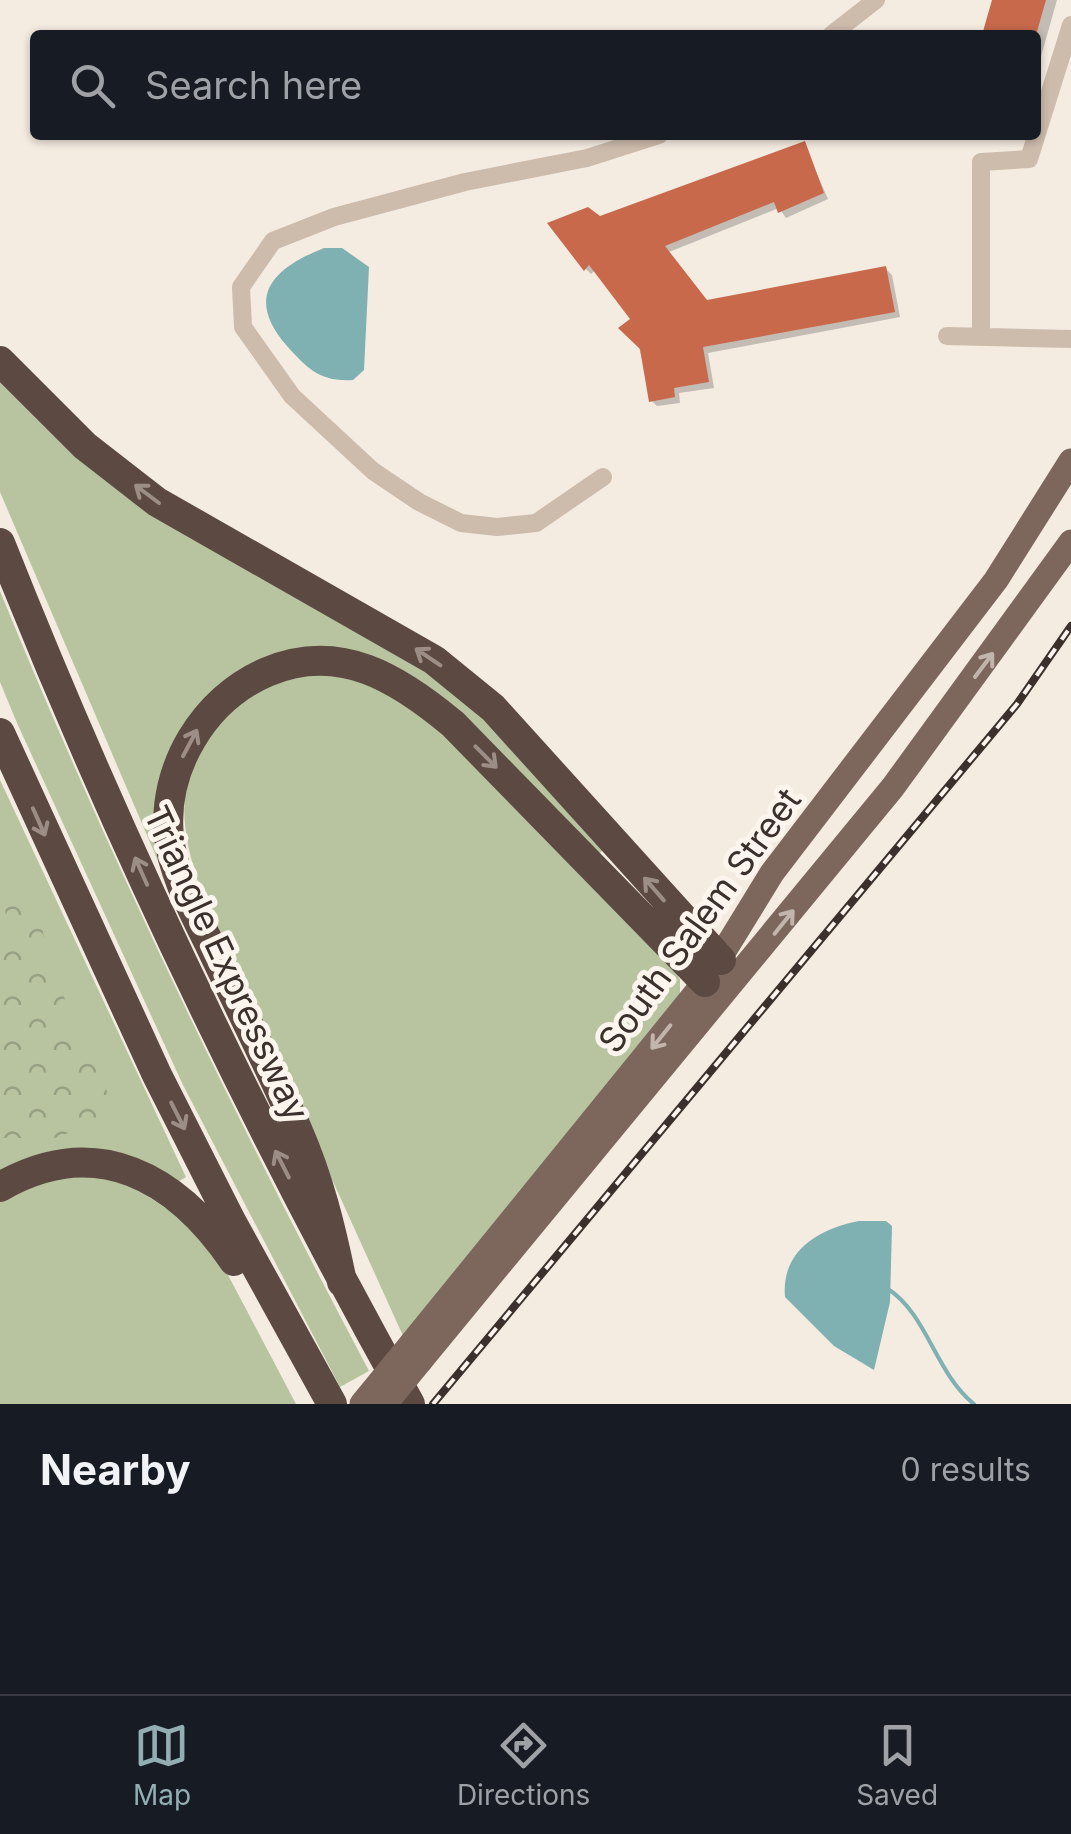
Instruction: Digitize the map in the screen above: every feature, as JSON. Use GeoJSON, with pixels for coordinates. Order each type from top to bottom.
{"type":"FeatureCollection","features":[{"type":"Feature","properties":{"kind":"highway"},"geometry":{"type":"LineString","coordinates":[[0,361],[85,446],[157,502],[404,642],[493,708],[722,979]]}},
{"type":"Feature","properties":{"kind":"highway","name":"Triangle Expressway"},"geometry":{"type":"LineString","coordinates":[[0,542],[164,923],[342,1282],[410,1404]]}},
{"type":"Feature","properties":{"kind":"highway"},"geometry":{"type":"LineString","coordinates":[[342,1282],[322,1187],[190,902],[169,839],[174,781],[204,718],[224,697],[269,671],[316,662],[365,668],[409,686],[722,979]]}},
{"type":"Feature","properties":{"kind":"highway"},"geometry":{"type":"LineString","coordinates":[[0,733],[149,1058],[332,1404]]}},
{"type":"Feature","properties":{"kind":"highway"},"geometry":{"type":"LineString","coordinates":[[0,1187],[47,1166],[82,1162],[145,1174],[194,1211],[236,1264],[272,1292]]}},
{"type":"Feature","properties":{"kind":"main road","name":"South Salem Street"},"geometry":{"type":"LineString","coordinates":[[722,979],[772,874],[996,580],[1071,461]]}},
{"type":"Feature","properties":{"kind":"main road","name":"South Salem Street"},"geometry":{"type":"LineString","coordinates":[[362,1404],[417,1351],[722,979],[893,787],[1071,542]]}},
{"type":"Feature","properties":{"kind":"main road","name":"South Salem Street"},"geometry":{"type":"LineString","coordinates":[[385,1404],[417,1351]]}},
{"type":"Feature","properties":{"kind":"street"},"geometry":{"type":"LineString","coordinates":[[837,30],[876,0]]}},
{"type":"Feature","properties":{"kind":"street"},"geometry":{"type":"LineString","coordinates":[[1041,119],[1071,26]]}},
{"type":"Feature","properties":{"kind":"street"},"geometry":{"type":"LineString","coordinates":[[603,478],[536,523],[497,527],[461,523],[419,502],[373,471],[292,396],[244,326],[241,287],[272,241],[334,217],[465,182],[587,158],[643,140]]}},
{"type":"Feature","properties":{"kind":"street"},"geometry":{"type":"LineString","coordinates":[[981,336],[981,162],[1028,159],[1034,140]]}},
{"type":"Feature","properties":{"kind":"street"},"geometry":{"type":"LineString","coordinates":[[947,336],[1071,339]]}},
{"type":"Feature","properties":{"kind":"green space"},"geometry":{"type":"Polygon","coordinates":[[[0,371],[19,393],[469,696],[606,847],[598,855],[346,655],[194,717],[164,875],[0,492],[0,371]]]}},
{"type":"Feature","properties":{"kind":"green space"},"geometry":{"type":"Polygon","coordinates":[[[0,591],[175,986],[369,1371],[340,1387],[183,1085],[17,723],[0,682],[0,591]]]}},
{"type":"Feature","properties":{"kind":"green space"},"geometry":{"type":"Polygon","coordinates":[[[330,668],[404,692],[670,960],[680,980],[680,1000],[404,1338],[200,888],[184,817],[189,776],[197,756],[244,697],[271,680],[330,668]]]}},
{"type":"Feature","properties":{"kind":"green space"},"geometry":{"type":"Polygon","coordinates":[[[0,780],[186,1177],[176,1183],[145,1165],[0,1177],[0,780]]]}},
{"type":"Feature","properties":{"kind":"green space"},"geometry":{"type":"Polygon","coordinates":[[[10,883],[21,890],[42,927],[49,964],[114,1107],[109,1118],[55,1138],[0,1138],[0,963],[9,935],[2,889],[10,883]]]}},
{"type":"Feature","properties":{"kind":"green space"},"geometry":{"type":"Polygon","coordinates":[[[114,1173],[208,1237],[296,1404],[0,1404],[0,1195],[20,1184],[114,1173]]]}},
{"type":"Feature","properties":{"kind":"water"},"geometry":{"type":"Polygon","coordinates":[[[324,248],[342,248],[369,267],[364,370],[353,380],[332,379],[308,367],[274,329],[267,313],[270,286],[279,275],[324,248]]]}},
{"type":"Feature","properties":{"kind":"water"},"geometry":{"type":"Polygon","coordinates":[[[859,1221],[886,1221],[892,1226],[890,1302],[874,1370],[834,1346],[785,1297],[789,1267],[805,1245],[830,1230],[859,1221]]]}},
{"type":"Feature","properties":{"kind":"building"},"geometry":{"type":"Polygon","coordinates":[[[992,0],[1046,0],[1037,30],[983,30],[992,0]]]}},
{"type":"Feature","properties":{"kind":"building"},"geometry":{"type":"Polygon","coordinates":[[[805,141],[824,193],[778,213],[774,202],[665,246],[707,300],[886,266],[895,312],[703,347],[709,382],[674,388],[675,397],[649,402],[640,349],[618,328],[630,319],[589,265],[584,271],[547,223],[588,207],[600,216],[805,141]]]}},
{"type":"Feature","properties":{"kind":"waterway"},"geometry":{"type":"LineString","coordinates":[[888,1289],[913,1313],[950,1377],[974,1404]]}},
{"type":"Feature","properties":{"kind":"railway"},"geometry":{"type":"LineString","coordinates":[[433,1404],[1017,704],[1071,626]]}}]}
